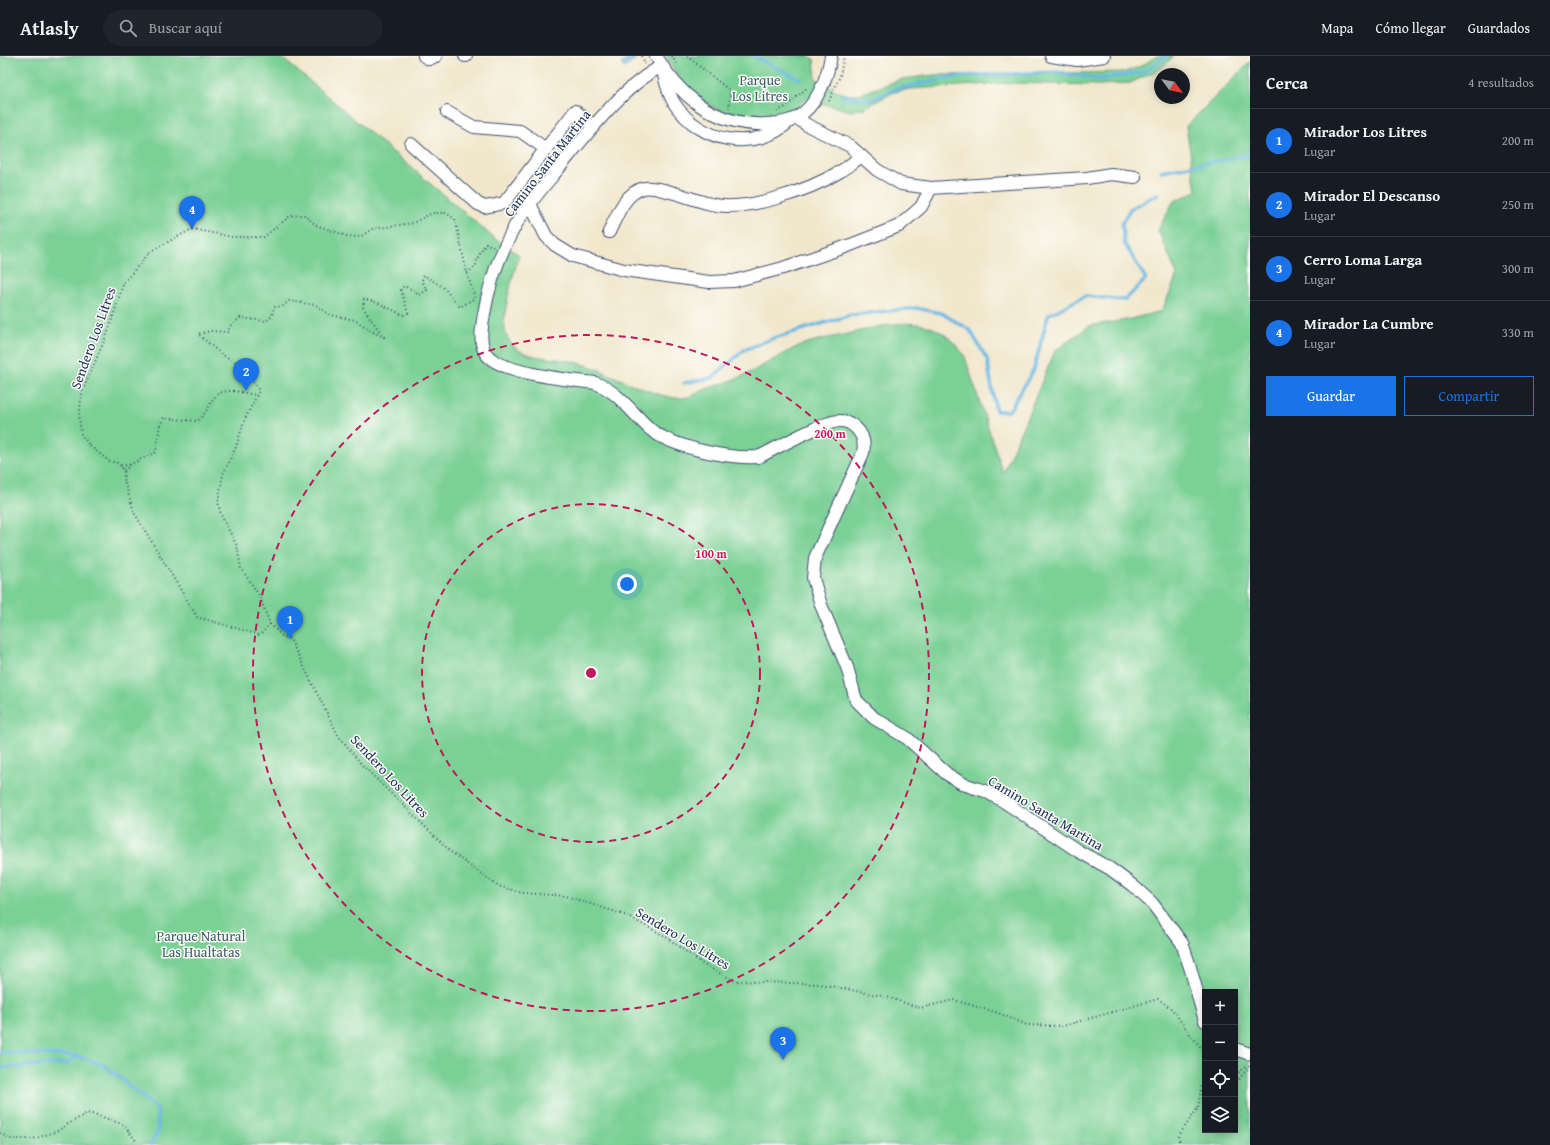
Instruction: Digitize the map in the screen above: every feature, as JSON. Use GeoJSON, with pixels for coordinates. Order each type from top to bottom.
{"type":"FeatureCollection","features":[{"type":"Feature","properties":{"kind":"street"},"geometry":{"type":"LineString","coordinates":[[424,56],[429,59],[436,56]]}},
{"type":"Feature","properties":{"kind":"street"},"geometry":{"type":"LineString","coordinates":[[659,61],[669,93],[674,103],[689,120],[709,133],[731,140],[753,140],[773,135],[812,103],[820,91],[830,65],[831,56]]}},
{"type":"Feature","properties":{"kind":"street"},"geometry":{"type":"LineString","coordinates":[[1051,56],[1076,60],[1104,56]]}},
{"type":"Feature","properties":{"kind":"street"},"geometry":{"type":"LineString","coordinates":[[659,61],[675,84],[690,98],[718,116],[747,124],[768,124],[794,119],[827,133],[850,146],[877,170],[901,184],[931,188],[1087,178],[1111,174],[1135,177]]}},
{"type":"Feature","properties":{"kind":"street","name":"Camino Santa Martina"},"geometry":{"type":"LineString","coordinates":[[659,61],[652,71],[612,106],[594,126],[530,204],[515,226],[502,252],[490,288],[482,334],[483,348],[488,356],[497,362],[529,374],[595,383],[605,386],[614,392],[652,430],[685,448],[744,457],[759,457],[811,431],[834,422],[846,422],[856,428],[862,437],[864,448],[863,453],[815,558],[813,578],[821,605],[847,667],[856,700],[874,718],[907,738],[947,774],[963,784],[985,791],[1002,801],[1078,851],[1109,868],[1132,885],[1156,908],[1182,943],[1202,1010]]}},
{"type":"Feature","properties":{"kind":"street"},"geometry":{"type":"LineString","coordinates":[[447,112],[474,127],[520,131],[546,149]]}},
{"type":"Feature","properties":{"kind":"street"},"geometry":{"type":"LineString","coordinates":[[411,144],[478,204],[485,207],[504,203],[575,112],[594,126]]}},
{"type":"Feature","properties":{"kind":"street"},"geometry":{"type":"LineString","coordinates":[[609,232],[622,205],[631,195],[644,188],[657,189],[713,205],[729,206],[755,204],[813,185],[839,172],[861,156]]}},
{"type":"Feature","properties":{"kind":"street"},"geometry":{"type":"LineString","coordinates":[[530,204],[546,236],[555,245],[573,256],[624,270],[709,282],[734,281],[790,266],[848,246],[899,226],[920,207],[931,188]]}},
{"type":"Feature","properties":{"kind":"street"},"geometry":{"type":"LineString","coordinates":[[1238,1050],[1250,1054]]}},
{"type":"Feature","properties":{"kind":"path"},"geometry":{"type":"LineString","coordinates":[[672,56],[678,67]]}},
{"type":"Feature","properties":{"kind":"path"},"geometry":{"type":"LineString","coordinates":[[687,56],[730,91],[729,109]]}},
{"type":"Feature","properties":{"kind":"path"},"geometry":{"type":"LineString","coordinates":[[770,113],[784,108],[800,95],[810,83]]}},
{"type":"Feature","properties":{"kind":"path"},"geometry":{"type":"LineString","coordinates":[[724,107],[735,111]]}},
{"type":"Feature","properties":{"kind":"path","name":"Sendero Los Litres"},"geometry":{"type":"LineString","coordinates":[[121,466],[116,462],[110,462],[90,446],[81,434],[79,416],[82,392],[108,332],[124,282],[151,252],[192,229],[233,237],[264,237],[290,216],[304,215],[316,225],[347,236],[360,236],[372,229],[413,223],[432,212],[446,214],[455,219],[467,273],[475,298],[460,307],[444,288],[424,275],[422,280],[427,290],[419,296],[411,289],[404,286],[402,290],[408,313],[403,315],[378,302],[364,299],[363,308],[384,337],[373,332],[355,320],[330,315],[316,305],[289,301],[283,306],[274,307],[272,316],[266,321],[240,318],[230,326],[228,332],[210,331],[198,334],[221,354],[236,362],[256,385],[259,391],[257,395]]}},
{"type":"Feature","properties":{"kind":"path"},"geometry":{"type":"LineString","coordinates":[[467,273],[476,266],[477,259],[486,243]]}},
{"type":"Feature","properties":{"kind":"path"},"geometry":{"type":"LineString","coordinates":[[223,391],[257,395],[244,421],[236,447],[223,474],[218,502],[221,515],[237,546],[241,568],[259,595],[270,624],[260,635],[197,617],[135,514],[124,481],[124,471],[121,466],[132,463],[156,452],[160,425],[164,418],[197,421],[205,415],[216,396],[223,391]]}},
{"type":"Feature","properties":{"kind":"path"},"geometry":{"type":"LineString","coordinates":[[124,471],[132,463]]}},
{"type":"Feature","properties":{"kind":"path","name":"Sendero Los Litres"},"geometry":{"type":"LineString","coordinates":[[270,624],[283,637],[290,639],[338,735],[362,765],[451,852],[498,886],[523,893],[566,896],[625,915],[665,936],[704,965],[735,981],[820,984],[887,997],[920,1008],[954,1000],[998,1013],[1027,1025],[1063,1026],[1158,999],[1172,1009],[1202,1049]]}},
{"type":"Feature","properties":{"kind":"path"},"geometry":{"type":"LineString","coordinates":[[1238,1073],[1250,1065]]}},
{"type":"Feature","properties":{"kind":"path"},"geometry":{"type":"LineString","coordinates":[[1238,1079],[1250,1065]]}},
{"type":"Feature","properties":{"kind":"path"},"geometry":{"type":"LineString","coordinates":[[1180,1145],[1179,1135],[1198,1108],[1202,1083]]}},
{"type":"Feature","properties":{"kind":"path"},"geometry":{"type":"LineString","coordinates":[[0,1133],[10,1139],[33,1139],[54,1132],[79,1119],[87,1113],[124,1125],[137,1142]]}},
{"type":"Feature","properties":{"kind":"green space","name":"Parque Natural Las Hualtatas"},"geometry":{"type":"Polygon","coordinates":[[[0,56],[280,56],[494,238],[519,255],[508,295],[505,327],[509,340],[513,346],[519,350],[537,356],[575,362],[658,394],[684,398],[733,380],[755,370],[788,351],[808,343],[884,326],[914,324],[928,326],[941,332],[953,342],[965,357],[1003,473],[1055,351],[1089,326],[1126,320],[1162,311],[1177,275],[1158,230],[1173,202],[1196,191],[1186,126],[1250,62],[1250,1145],[0,1145],[0,56]]]}},
{"type":"Feature","properties":{"kind":"green space","name":"Parque Los Litres"},"geometry":{"type":"Polygon","coordinates":[[[666,56],[808,56],[814,59],[816,79],[839,92],[850,95],[860,94],[902,79],[934,75],[1125,72],[1141,66],[1157,56],[1174,56],[1161,68],[1154,68],[1154,72],[1130,83],[1100,85],[1007,83],[910,89],[894,92],[864,108],[851,111],[804,99],[793,110],[780,117],[765,120],[749,119],[734,115],[705,102],[685,85],[666,56]]]}},
{"type":"Feature","properties":{"kind":"water"},"geometry":{"type":"Polygon","coordinates":[[[632,56],[635,60],[624,68],[621,64],[632,56]]]}},
{"type":"Feature","properties":{"kind":"waterway"},"geometry":{"type":"LineString","coordinates":[[753,56],[800,79]]}},
{"type":"Feature","properties":{"kind":"waterway"},"geometry":{"type":"LineString","coordinates":[[842,96],[871,100],[895,89],[958,76],[1057,72],[1100,79],[1144,72],[1167,56]]}},
{"type":"Feature","properties":{"kind":"waterway"},"geometry":{"type":"LineString","coordinates":[[1161,171],[1250,155]]}},
{"type":"Feature","properties":{"kind":"waterway"},"geometry":{"type":"LineString","coordinates":[[684,383],[712,378],[744,350],[774,338],[851,315],[916,308],[941,313],[970,330],[987,359],[996,411],[1009,411],[1034,369],[1048,315],[1085,296],[1125,300],[1146,279],[1124,243],[1122,223],[1130,209],[1158,194]]}},
{"type":"Feature","properties":{"kind":"waterway"},"geometry":{"type":"LineString","coordinates":[[0,1052],[77,1056],[104,1065],[157,1109],[158,1132],[150,1145]]}},
{"type":"Feature","properties":{"kind":"waterway"},"geometry":{"type":"LineString","coordinates":[[0,1068],[69,1063],[77,1056]]}},
{"type":"Feature","properties":{"kind":"place","name":"Mirador La Cumbre"},"geometry":{"type":"Point","coordinates":[192,229]}},
{"type":"Feature","properties":{"kind":"place","name":"Mirador El Descanso"},"geometry":{"type":"Point","coordinates":[246,391]}},
{"type":"Feature","properties":{"kind":"place","name":"Mirador Los Litres"},"geometry":{"type":"Point","coordinates":[290,639]}},
{"type":"Feature","properties":{"kind":"place","name":"Cerro Loma Larga"},"geometry":{"type":"Point","coordinates":[783,1060]}}]}
